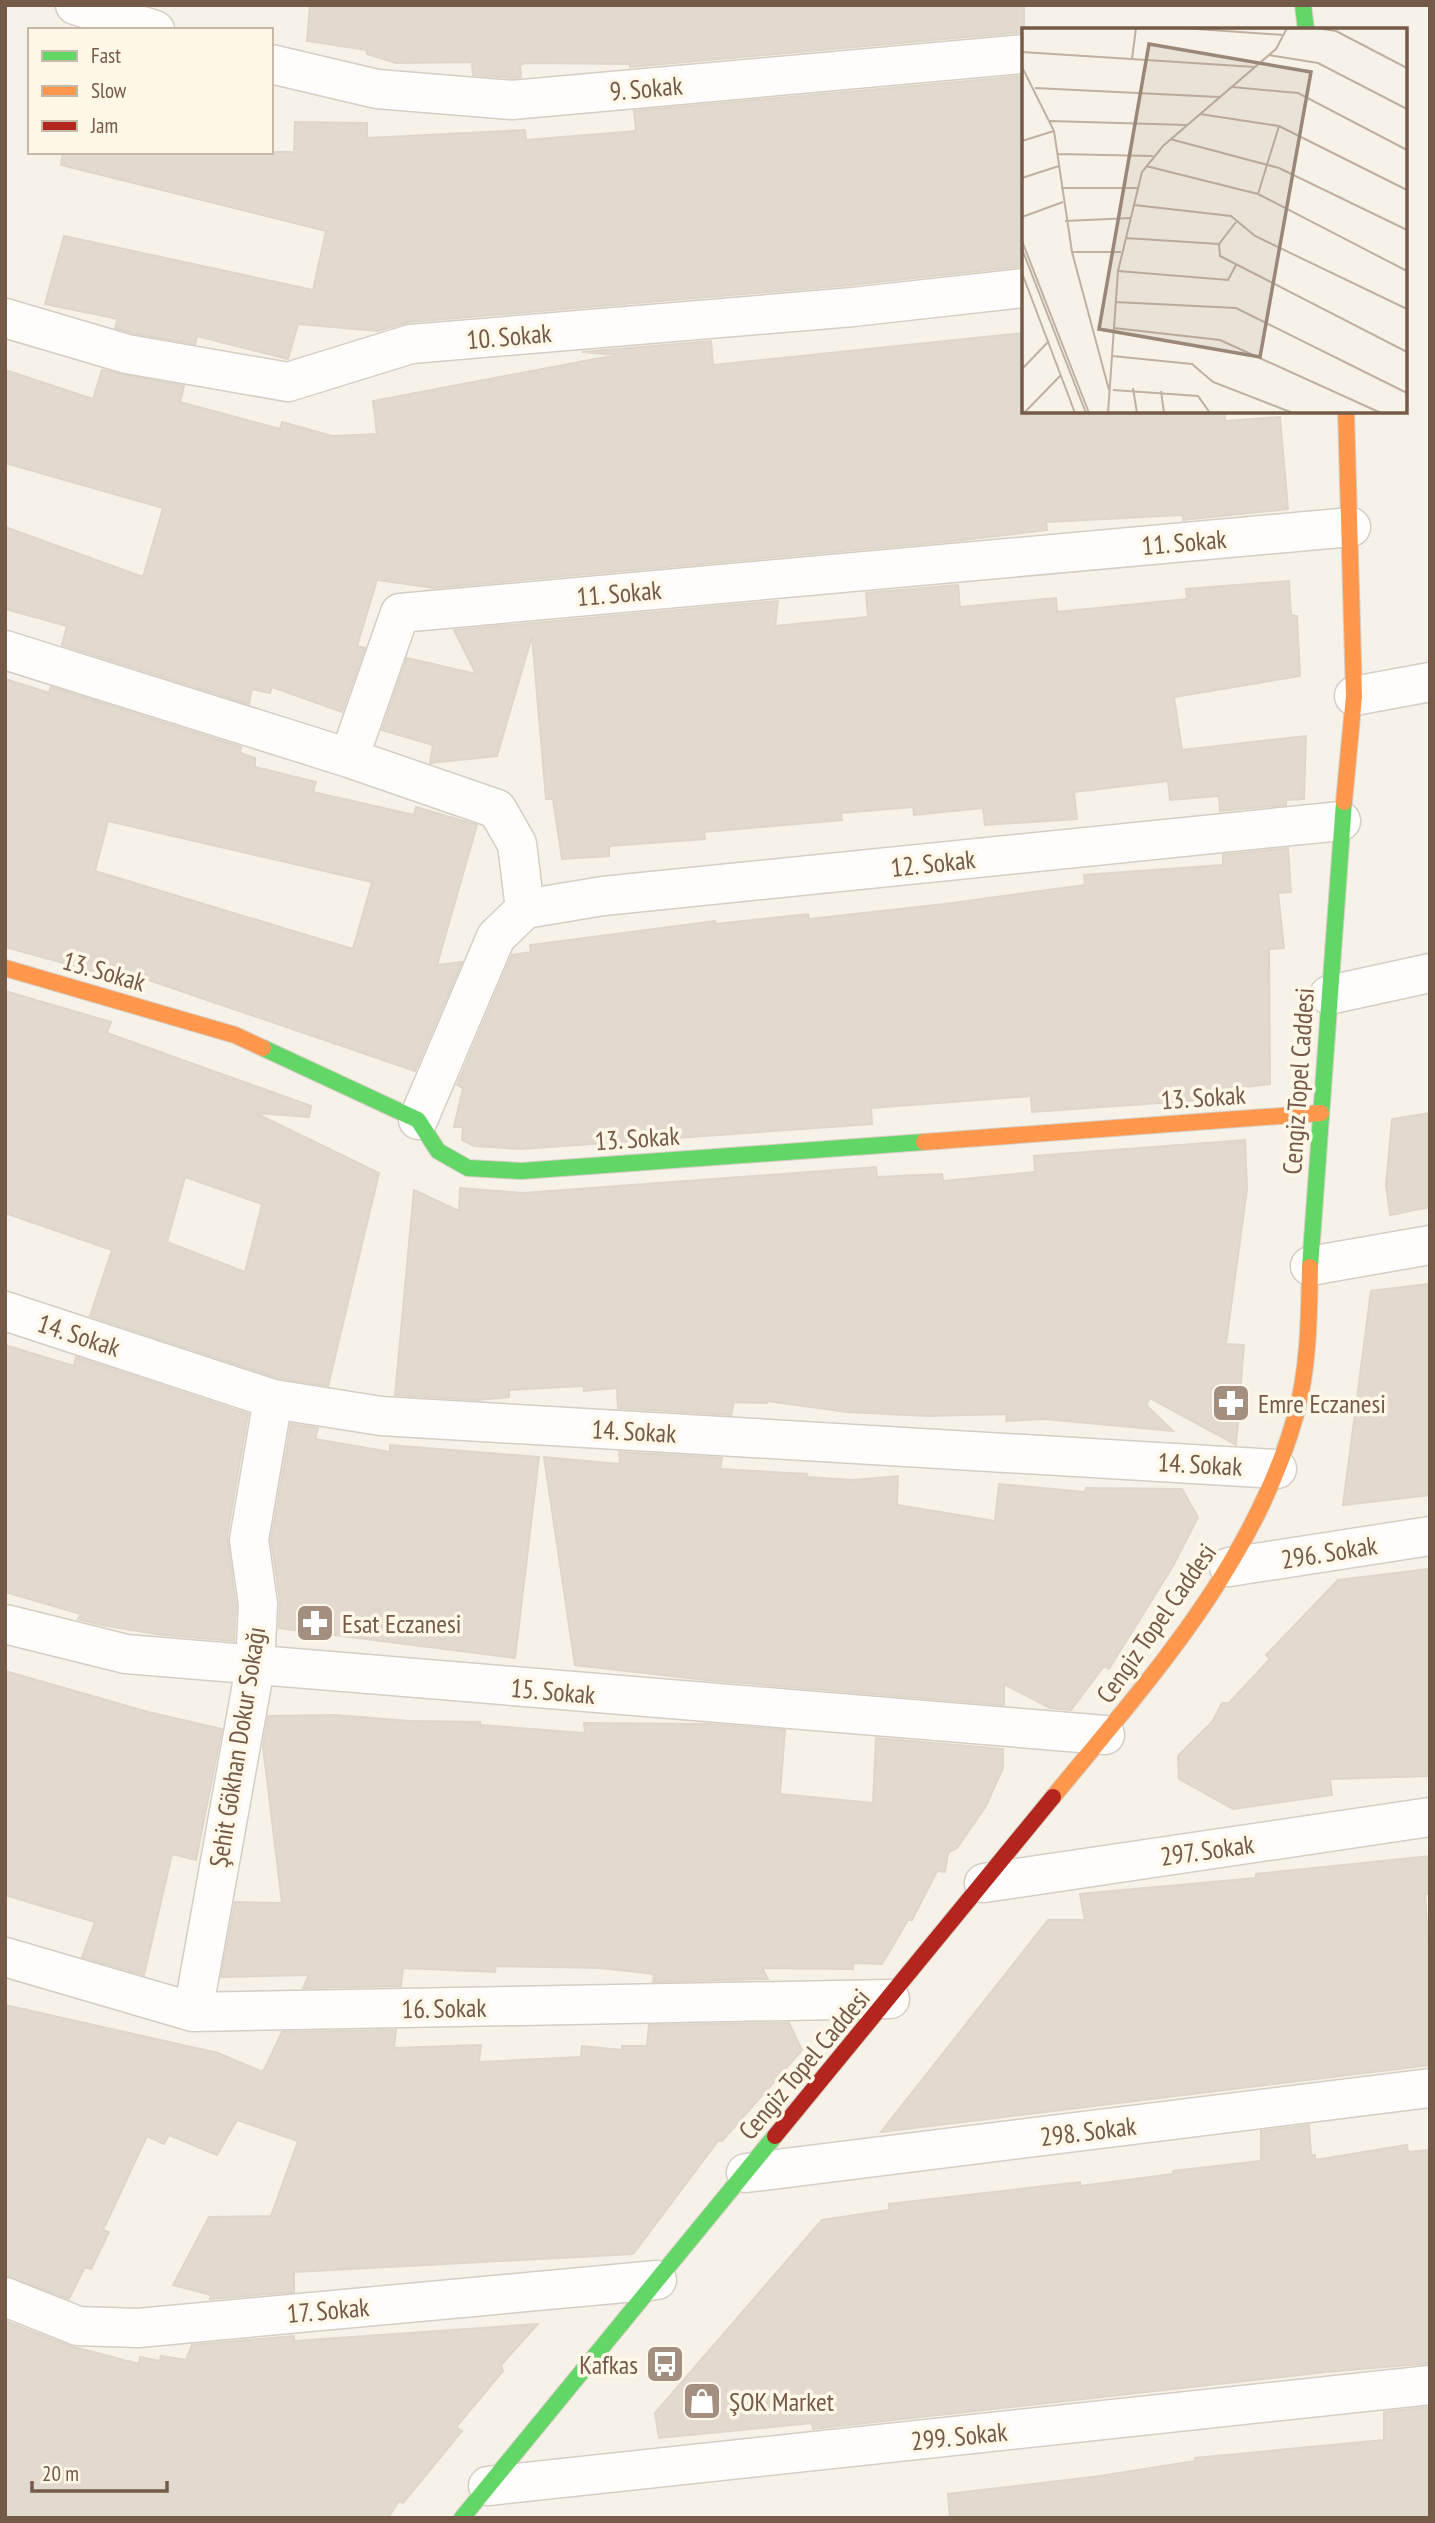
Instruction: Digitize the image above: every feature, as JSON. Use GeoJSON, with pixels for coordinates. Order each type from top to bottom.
{"type":"FeatureCollection","features":[{"type":"Feature","properties":{"kind":"main road","name":"Cengiz Topel Caddesi"},"geometry":{"type":"LineString","coordinates":[[462,2518],[1160,1667],[1229,1567],[1277,1469],[1296,1413],[1309,1339],[1310,1266],[1341,821],[1354,696],[1346,413]]}},
{"type":"Feature","properties":{"kind":"main road","name":"13. Sokak"},"geometry":{"type":"LineString","coordinates":[[5,968],[235,1035],[418,1120],[438,1150],[468,1168],[521,1171],[1321,1113]]}},
{"type":"Feature","properties":{"kind":"street"},"geometry":{"type":"LineString","coordinates":[[75,5],[149,28]]}},
{"type":"Feature","properties":{"kind":"street","name":"9. Sokak"},"geometry":{"type":"LineString","coordinates":[[273,64],[377,89],[512,100],[1022,54]]}},
{"type":"Feature","properties":{"kind":"street","name":"10. Sokak"},"geometry":{"type":"LineString","coordinates":[[5,318],[127,354],[288,382],[411,344],[853,307],[1022,288]]}},
{"type":"Feature","properties":{"kind":"street","name":"11. Sokak"},"geometry":{"type":"LineString","coordinates":[[349,758],[400,613],[1351,527]]}},
{"type":"Feature","properties":{"kind":"street"},"geometry":{"type":"LineString","coordinates":[[5,650],[349,758],[497,809],[517,844],[525,909],[496,937],[418,1120]]}},
{"type":"Feature","properties":{"kind":"street"},"geometry":{"type":"LineString","coordinates":[[1354,696],[1430,682]]}},
{"type":"Feature","properties":{"kind":"street","name":"12. Sokak"},"geometry":{"type":"LineString","coordinates":[[525,909],[603,896],[1341,821]]}},
{"type":"Feature","properties":{"kind":"street"},"geometry":{"type":"LineString","coordinates":[[1329,995],[1430,973]]}},
{"type":"Feature","properties":{"kind":"street"},"geometry":{"type":"LineString","coordinates":[[1310,1266],[1430,1245]]}},
{"type":"Feature","properties":{"kind":"street","name":"14. Sokak"},"geometry":{"type":"LineString","coordinates":[[5,1311],[273,1399],[381,1416],[1277,1469]]}},
{"type":"Feature","properties":{"kind":"street","name":"Şehit Gökhan Dokur Sokağı"},"geometry":{"type":"LineString","coordinates":[[193,2012],[255,1667],[258,1604],[249,1540],[273,1399]]}},
{"type":"Feature","properties":{"kind":"street","name":"296. Sokak"},"geometry":{"type":"LineString","coordinates":[[1229,1567],[1430,1536]]}},
{"type":"Feature","properties":{"kind":"street","name":"15. Sokak"},"geometry":{"type":"LineString","coordinates":[[5,1623],[126,1654],[255,1667],[1105,1735]]}},
{"type":"Feature","properties":{"kind":"street","name":"297. Sokak"},"geometry":{"type":"LineString","coordinates":[[984,1883],[1430,1817]]}},
{"type":"Feature","properties":{"kind":"street","name":"16. Sokak"},"geometry":{"type":"LineString","coordinates":[[5,1957],[193,2012],[890,1999]]}},
{"type":"Feature","properties":{"kind":"street","name":"298. Sokak"},"geometry":{"type":"LineString","coordinates":[[746,2173],[1430,2088]]}},
{"type":"Feature","properties":{"kind":"street","name":"17. Sokak"},"geometry":{"type":"LineString","coordinates":[[5,2297],[78,2326],[138,2328],[657,2280]]}},
{"type":"Feature","properties":{"kind":"street","name":"299. Sokak"},"geometry":{"type":"LineString","coordinates":[[488,2486],[1430,2385]]}},
{"type":"Feature","properties":{"kind":"building"},"geometry":{"type":"Polygon","coordinates":[[[310,5],[1024,5],[1022,32],[630,67],[630,64],[526,63],[520,65],[521,77],[512,78],[473,75],[472,62],[396,63],[367,54],[367,50],[307,41],[310,5]]]}},
{"type":"Feature","properties":{"kind":"building"},"geometry":{"type":"Polygon","coordinates":[[[1022,76],[1022,266],[851,285],[409,322],[378,331],[298,324],[288,359],[197,336],[195,344],[132,333],[115,328],[118,319],[45,304],[64,236],[313,290],[326,231],[61,165],[63,154],[294,152],[295,122],[367,123],[367,138],[525,130],[526,140],[636,131],[634,111],[1022,76]]]}},
{"type":"Feature","properties":{"kind":"building"},"geometry":{"type":"Polygon","coordinates":[[[1022,333],[1022,413],[1225,413],[1225,421],[1280,417],[1288,509],[1183,520],[1183,515],[1046,522],[1047,530],[954,541],[434,588],[377,580],[357,646],[365,648],[342,712],[272,687],[270,693],[252,689],[249,704],[62,645],[67,626],[5,609],[5,527],[143,577],[163,508],[5,463],[5,370],[93,399],[102,370],[184,386],[180,402],[280,429],[282,422],[332,436],[377,434],[373,401],[616,355],[582,352],[711,341],[713,365],[1022,333]]]}},
{"type":"Feature","properties":{"kind":"building"},"geometry":{"type":"Polygon","coordinates":[[[1289,581],[1291,615],[1297,616],[1300,676],[1174,697],[1182,750],[1306,736],[1304,799],[1286,800],[1286,805],[1220,811],[1219,796],[1170,800],[1168,781],[1074,792],[1077,819],[985,825],[983,808],[914,815],[913,807],[841,813],[842,820],[704,832],[705,839],[609,846],[609,856],[562,859],[553,799],[546,799],[532,636],[497,756],[430,763],[433,745],[382,730],[407,658],[476,674],[454,630],[778,601],[775,626],[868,617],[866,593],[958,585],[960,607],[1056,598],[1057,612],[1187,599],[1186,589],[1289,581]]]}},
{"type":"Feature","properties":{"kind":"building"},"geometry":{"type":"Polygon","coordinates":[[[5,679],[49,693],[51,687],[241,747],[240,753],[255,758],[255,767],[316,782],[313,792],[414,815],[416,807],[477,825],[437,965],[462,962],[415,1071],[128,973],[125,980],[5,947],[5,679]],[[108,821],[95,871],[353,949],[372,882],[108,821]]]}},
{"type":"Feature","properties":{"kind":"building"},"geometry":{"type":"Polygon","coordinates":[[[1288,848],[1291,892],[1278,893],[1284,948],[1269,949],[1270,1084],[1244,1087],[1244,1097],[1032,1112],[1031,1096],[871,1108],[872,1124],[521,1149],[474,1146],[462,1140],[463,1127],[454,1127],[463,1088],[457,1085],[512,955],[531,952],[530,945],[715,921],[716,924],[808,914],[809,919],[945,904],[1085,885],[1084,875],[1223,865],[1223,855],[1288,848]]]}},
{"type":"Feature","properties":{"kind":"building"},"geometry":{"type":"Polygon","coordinates":[[[5,991],[111,1022],[107,1033],[311,1106],[309,1117],[255,1113],[379,1173],[328,1386],[278,1378],[90,1316],[112,1250],[5,1213],[5,991]],[[185,1177],[167,1242],[245,1272],[262,1204],[185,1177]]]}},
{"type":"Feature","properties":{"kind":"building"},"geometry":{"type":"Polygon","coordinates":[[[1430,1113],[1430,1207],[1390,1215],[1386,1185],[1392,1119],[1430,1113]]]}},
{"type":"Feature","properties":{"kind":"building"},"geometry":{"type":"Polygon","coordinates":[[[1245,1140],[1247,1189],[1226,1344],[1244,1345],[1236,1445],[1150,1398],[1146,1405],[1173,1431],[1045,1419],[1006,1421],[1007,1414],[928,1416],[847,1412],[767,1401],[734,1402],[731,1415],[618,1408],[617,1388],[584,1391],[584,1386],[509,1390],[509,1397],[478,1400],[395,1395],[414,1190],[459,1211],[460,1188],[523,1193],[876,1167],[877,1177],[942,1174],[943,1181],[1035,1172],[1034,1156],[1245,1140]]]}},
{"type":"Feature","properties":{"kind":"building"},"geometry":{"type":"Polygon","coordinates":[[[1429,1284],[1430,1495],[1343,1505],[1371,1291],[1429,1284]]]}},
{"type":"Feature","properties":{"kind":"building"},"geometry":{"type":"Polygon","coordinates":[[[5,1345],[74,1366],[76,1357],[248,1414],[227,1537],[236,1605],[234,1641],[163,1635],[101,1625],[78,1619],[81,1614],[5,1592],[5,1345]]]}},
{"type":"Feature","properties":{"kind":"building"},"geometry":{"type":"Polygon","coordinates":[[[291,1424],[318,1428],[315,1439],[390,1452],[390,1445],[539,1457],[515,1658],[279,1628],[280,1601],[271,1540],[291,1424]]]}},
{"type":"Feature","properties":{"kind":"building"},"geometry":{"type":"Polygon","coordinates":[[[619,1452],[722,1458],[720,1469],[807,1474],[806,1477],[854,1480],[898,1476],[897,1505],[995,1521],[999,1484],[1085,1492],[1086,1488],[1182,1489],[1198,1517],[1173,1566],[1109,1669],[1104,1666],[1071,1710],[1050,1708],[1004,1684],[1004,1705],[706,1680],[575,1665],[544,1457],[620,1464],[619,1452]]]}},
{"type":"Feature","properties":{"kind":"building"},"geometry":{"type":"Polygon","coordinates":[[[1430,1569],[1430,1776],[1330,1779],[1332,1795],[1233,1809],[1179,1779],[1178,1756],[1212,1722],[1222,1703],[1229,1703],[1270,1659],[1266,1655],[1338,1580],[1430,1569]]]}},
{"type":"Feature","properties":{"kind":"building"},"geometry":{"type":"Polygon","coordinates":[[[5,1671],[148,1712],[222,1729],[196,1860],[172,1854],[144,1975],[82,1957],[95,1922],[5,1895],[5,1671]]]}},
{"type":"Feature","properties":{"kind":"building"},"geometry":{"type":"Polygon","coordinates":[[[335,1715],[410,1721],[480,1722],[480,1725],[585,1733],[584,1723],[709,1724],[785,1730],[780,1794],[873,1803],[876,1738],[1003,1749],[1003,1768],[986,1806],[957,1848],[948,1853],[945,1872],[937,1871],[912,1920],[908,1920],[882,1964],[853,1963],[853,1969],[762,1968],[768,1979],[653,1982],[654,1974],[601,1968],[496,1966],[495,1972],[403,1968],[401,1986],[303,1988],[309,1975],[221,1977],[235,1902],[282,1903],[263,1747],[268,1716],[335,1715]]]}},
{"type":"Feature","properties":{"kind":"building"},"geometry":{"type":"Polygon","coordinates":[[[1430,1856],[1430,1894],[1425,1894],[1430,1970],[1430,2065],[881,2132],[1048,1920],[1085,1920],[1080,1894],[1256,1878],[1256,1874],[1430,1856]]]}},
{"type":"Feature","properties":{"kind":"building"},"geometry":{"type":"Polygon","coordinates":[[[5,2005],[218,2053],[263,2072],[282,2032],[396,2030],[394,2048],[481,2045],[479,2062],[581,2057],[582,2046],[622,2050],[622,2046],[647,2046],[649,2025],[789,2023],[802,2050],[722,2141],[718,2141],[633,2254],[294,2272],[294,2292],[210,2299],[211,2295],[173,2285],[209,2217],[271,2216],[298,2141],[237,2120],[217,2155],[169,2135],[164,2144],[147,2136],[103,2230],[109,2232],[91,2269],[85,2267],[69,2299],[5,2276],[5,2005]]]}},
{"type":"Feature","properties":{"kind":"building"},"geometry":{"type":"Polygon","coordinates":[[[1309,2125],[1311,2155],[1315,2155],[1315,2160],[1407,2145],[1408,2152],[1430,2150],[1430,2363],[1326,2372],[813,2429],[812,2423],[659,2438],[655,2413],[822,2220],[889,2210],[889,2204],[1080,2182],[1080,2186],[1173,2174],[1173,2171],[1261,2161],[1261,2131],[1309,2125]]]}},
{"type":"Feature","properties":{"kind":"building"},"geometry":{"type":"Polygon","coordinates":[[[5,2321],[70,2346],[139,2364],[140,2357],[160,2361],[161,2356],[186,2360],[192,2345],[294,2336],[294,2341],[538,2324],[501,2365],[503,2371],[456,2427],[462,2431],[403,2503],[399,2501],[388,2518],[5,2518],[5,2321]]]}},
{"type":"Feature","properties":{"kind":"building"},"geometry":{"type":"Polygon","coordinates":[[[1430,2407],[1430,2518],[950,2518],[948,2494],[1100,2476],[1195,2461],[1195,2458],[1384,2440],[1384,2412],[1430,2407]]]}},
{"type":"Feature","properties":{"kind":"traffic: fast"},"geometry":{"type":"LineString","coordinates":[[1303,5],[1306,28]]}},
{"type":"Feature","properties":{"kind":"traffic: fast"},"geometry":{"type":"LineString","coordinates":[[1310,1267],[1344,802]]}},
{"type":"Feature","properties":{"kind":"traffic: fast"},"geometry":{"type":"LineString","coordinates":[[263,1048],[418,1120],[438,1151],[468,1168],[521,1171],[924,1142]]}},
{"type":"Feature","properties":{"kind":"traffic: fast"},"geometry":{"type":"LineString","coordinates":[[462,2518],[775,2136]]}},
{"type":"Feature","properties":{"kind":"traffic: slow"},"geometry":{"type":"LineString","coordinates":[[1344,802],[1354,696],[1346,413]]}},
{"type":"Feature","properties":{"kind":"traffic: slow"},"geometry":{"type":"LineString","coordinates":[[5,968],[235,1035],[263,1048]]}},
{"type":"Feature","properties":{"kind":"traffic: slow"},"geometry":{"type":"LineString","coordinates":[[924,1142],[1321,1113]]}},
{"type":"Feature","properties":{"kind":"traffic: slow"},"geometry":{"type":"LineString","coordinates":[[1053,1797],[1195,1618],[1254,1520],[1278,1468],[1296,1414],[1304,1378],[1310,1267]]}},
{"type":"Feature","properties":{"kind":"traffic: jam"},"geometry":{"type":"LineString","coordinates":[[775,2136],[1053,1797]]}},
{"type":"Feature","properties":{"kind":"place","name":"Emre Eczanesi"},"geometry":{"type":"Point","coordinates":[1231,1403]}},
{"type":"Feature","properties":{"kind":"place","name":"Esat Eczanesi"},"geometry":{"type":"Point","coordinates":[315,1623]}},
{"type":"Feature","properties":{"kind":"place","name":"Kafkas"},"geometry":{"type":"Point","coordinates":[665,2364]}},
{"type":"Feature","properties":{"kind":"place","name":"ŞOK Market"},"geometry":{"type":"Point","coordinates":[702,2401]}}]}
